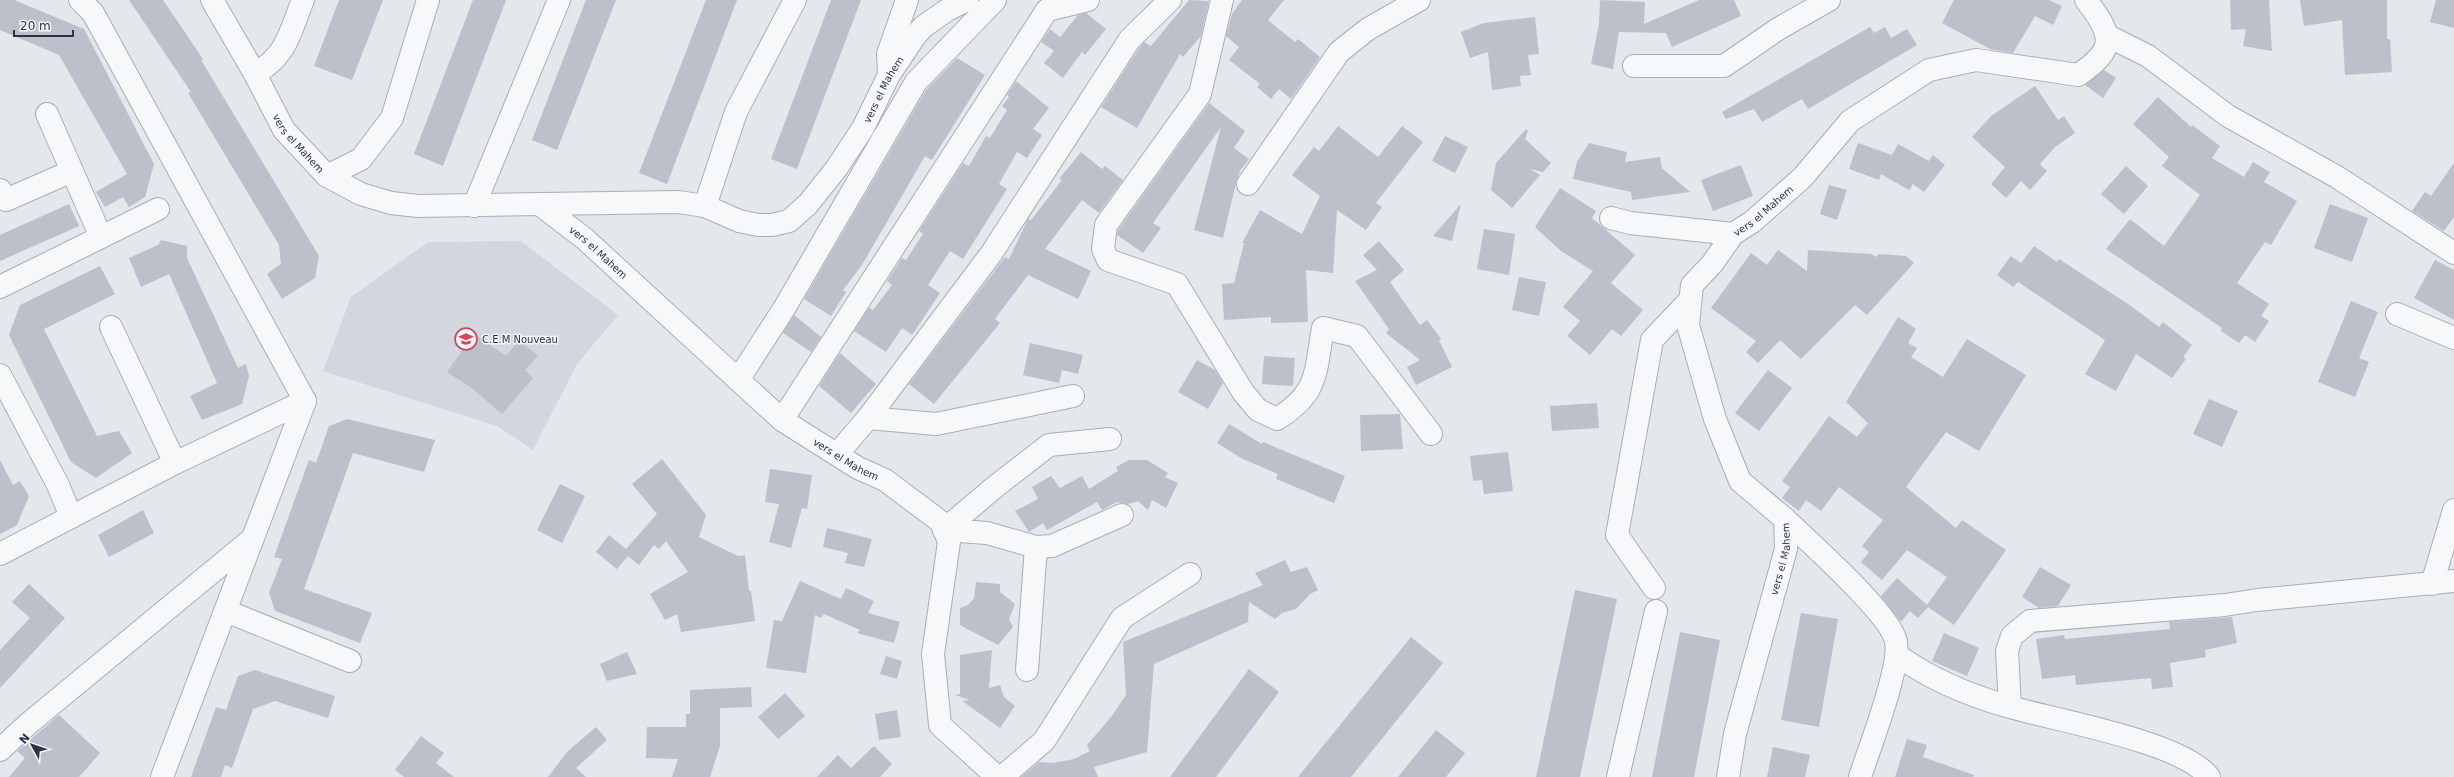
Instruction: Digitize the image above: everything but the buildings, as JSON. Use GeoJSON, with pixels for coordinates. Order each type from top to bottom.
{"type":"FeatureCollection","features":[{"type":"Feature","properties":{"kind":"street"},"geometry":{"type":"LineString","coordinates":[[80,0],[93,13],[305,401],[162,777]]}},
{"type":"Feature","properties":{"kind":"street","name":"vers el Mahem"},"geometry":{"type":"LineString","coordinates":[[212,0],[255,74],[284,130],[327,176],[361,194],[391,203],[418,206],[542,206],[678,202],[705,206],[739,221],[752,224],[772,225],[789,221],[808,204],[836,169],[863,128],[889,75],[923,27],[947,10],[967,0]]}},
{"type":"Feature","properties":{"kind":"street"},"geometry":{"type":"LineString","coordinates":[[255,74],[272,63],[282,52],[304,0]]}},
{"type":"Feature","properties":{"kind":"street"},"geometry":{"type":"LineString","coordinates":[[327,176],[361,159],[392,118],[428,0]]}},
{"type":"Feature","properties":{"kind":"street"},"geometry":{"type":"LineString","coordinates":[[474,206],[559,0]]}},
{"type":"Feature","properties":{"kind":"street"},"geometry":{"type":"LineString","coordinates":[[705,206],[736,112],[794,0]]}},
{"type":"Feature","properties":{"kind":"street"},"geometry":{"type":"LineString","coordinates":[[889,75],[888,54],[907,0]]}},
{"type":"Feature","properties":{"kind":"street"},"geometry":{"type":"LineString","coordinates":[[738,380],[785,307],[916,82],[995,0]]}},
{"type":"Feature","properties":{"kind":"street"},"geometry":{"type":"LineString","coordinates":[[782,420],[1047,10],[1088,0]]}},
{"type":"Feature","properties":{"kind":"street"},"geometry":{"type":"LineString","coordinates":[[838,453],[868,418],[991,254],[1130,39],[1170,0]]}},
{"type":"Feature","properties":{"kind":"street"},"geometry":{"type":"LineString","coordinates":[[1222,0],[1200,94],[1106,225],[1103,249],[1108,260],[1177,284],[1214,340],[1243,392],[1258,410],[1277,419],[1296,407],[1312,387],[1323,328],[1357,336],[1431,434]]}},
{"type":"Feature","properties":{"kind":"street"},"geometry":{"type":"LineString","coordinates":[[1248,184],[1339,52],[1368,29],[1419,0]]}},
{"type":"Feature","properties":{"kind":"street"},"geometry":{"type":"LineString","coordinates":[[1634,66],[1724,66],[1778,29],[1829,0]]}},
{"type":"Feature","properties":{"kind":"street"},"geometry":{"type":"LineString","coordinates":[[2086,0],[2100,19],[2108,36],[2148,56],[2228,116],[2337,178],[2454,253]]}},
{"type":"Feature","properties":{"kind":"street","name":"vers el Mahem"},"geometry":{"type":"LineString","coordinates":[[1728,777],[1735,734],[1786,549],[1785,519],[1740,481],[1715,419],[1688,326],[1692,285],[1712,264],[1733,234],[1752,222],[1803,177],[1850,121],[1929,70],[1976,60],[2078,75],[2096,63],[2101,57],[2105,51],[2108,36]]}},
{"type":"Feature","properties":{"kind":"street"},"geometry":{"type":"LineString","coordinates":[[47,114],[101,237]]}},
{"type":"Feature","properties":{"kind":"street"},"geometry":{"type":"LineString","coordinates":[[0,190],[6,200],[72,171]]}},
{"type":"Feature","properties":{"kind":"street","name":"vers el Mahem"},"geometry":{"type":"LineString","coordinates":[[542,206],[585,240],[782,420],[838,453],[858,468],[885,480],[907,494],[941,522],[949,542],[933,654],[940,724],[997,777]]}},
{"type":"Feature","properties":{"kind":"street"},"geometry":{"type":"LineString","coordinates":[[0,287],[158,209]]}},
{"type":"Feature","properties":{"kind":"street"},"geometry":{"type":"LineString","coordinates":[[1611,218],[1630,223],[1733,234]]}},
{"type":"Feature","properties":{"kind":"street"},"geometry":{"type":"LineString","coordinates":[[1654,588],[1617,535],[1652,340],[1690,300]]}},
{"type":"Feature","properties":{"kind":"street"},"geometry":{"type":"LineString","coordinates":[[2397,314],[2454,338]]}},
{"type":"Feature","properties":{"kind":"street"},"geometry":{"type":"LineString","coordinates":[[111,327],[175,463]]}},
{"type":"Feature","properties":{"kind":"street"},"geometry":{"type":"LineString","coordinates":[[0,375],[58,485],[71,517]]}},
{"type":"Feature","properties":{"kind":"street"},"geometry":{"type":"LineString","coordinates":[[868,418],[936,424],[1073,396]]}},
{"type":"Feature","properties":{"kind":"street"},"geometry":{"type":"LineString","coordinates":[[0,554],[175,463],[305,401]]}},
{"type":"Feature","properties":{"kind":"street"},"geometry":{"type":"LineString","coordinates":[[944,530],[996,486],[1049,445],[1110,438]]}},
{"type":"Feature","properties":{"kind":"street"},"geometry":{"type":"LineString","coordinates":[[2432,584],[2454,510]]}},
{"type":"Feature","properties":{"kind":"street"},"geometry":{"type":"LineString","coordinates":[[944,530],[988,533],[1036,547],[1052,546],[1122,515]]}},
{"type":"Feature","properties":{"kind":"street"},"geometry":{"type":"LineString","coordinates":[[1785,519],[1887,622],[1896,642],[1897,655],[1860,777]]}},
{"type":"Feature","properties":{"kind":"street"},"geometry":{"type":"LineString","coordinates":[[0,750],[28,724],[253,537]]}},
{"type":"Feature","properties":{"kind":"street"},"geometry":{"type":"LineString","coordinates":[[1027,670],[1036,547]]}},
{"type":"Feature","properties":{"kind":"street"},"geometry":{"type":"LineString","coordinates":[[1002,777],[1044,741],[1122,618],[1190,574]]}},
{"type":"Feature","properties":{"kind":"street"},"geometry":{"type":"LineString","coordinates":[[2010,707],[2007,651],[2012,636],[2030,622],[2225,605],[2258,600],[2454,581]]}},
{"type":"Feature","properties":{"kind":"street"},"geometry":{"type":"LineString","coordinates":[[226,611],[350,661]]}},
{"type":"Feature","properties":{"kind":"street"},"geometry":{"type":"LineString","coordinates":[[1618,777],[1656,611]]}},
{"type":"Feature","properties":{"kind":"street"},"geometry":{"type":"LineString","coordinates":[[1897,655],[1913,667],[1940,680],[2010,707],[2070,721],[2148,745],[2194,762],[2209,777]]}},
{"type":"Feature","properties":{"kind":"shaded area","name":"C.E.M Nouveau"},"geometry":{"type":"Polygon","coordinates":[[[521,241],[618,315],[577,364],[533,450],[497,426],[323,371],[351,297],[428,242],[521,241]]]}},
{"type":"Feature","properties":{"kind":"place","name":"C.E.M Nouveau"},"geometry":{"type":"Point","coordinates":[466,339]}}]}
